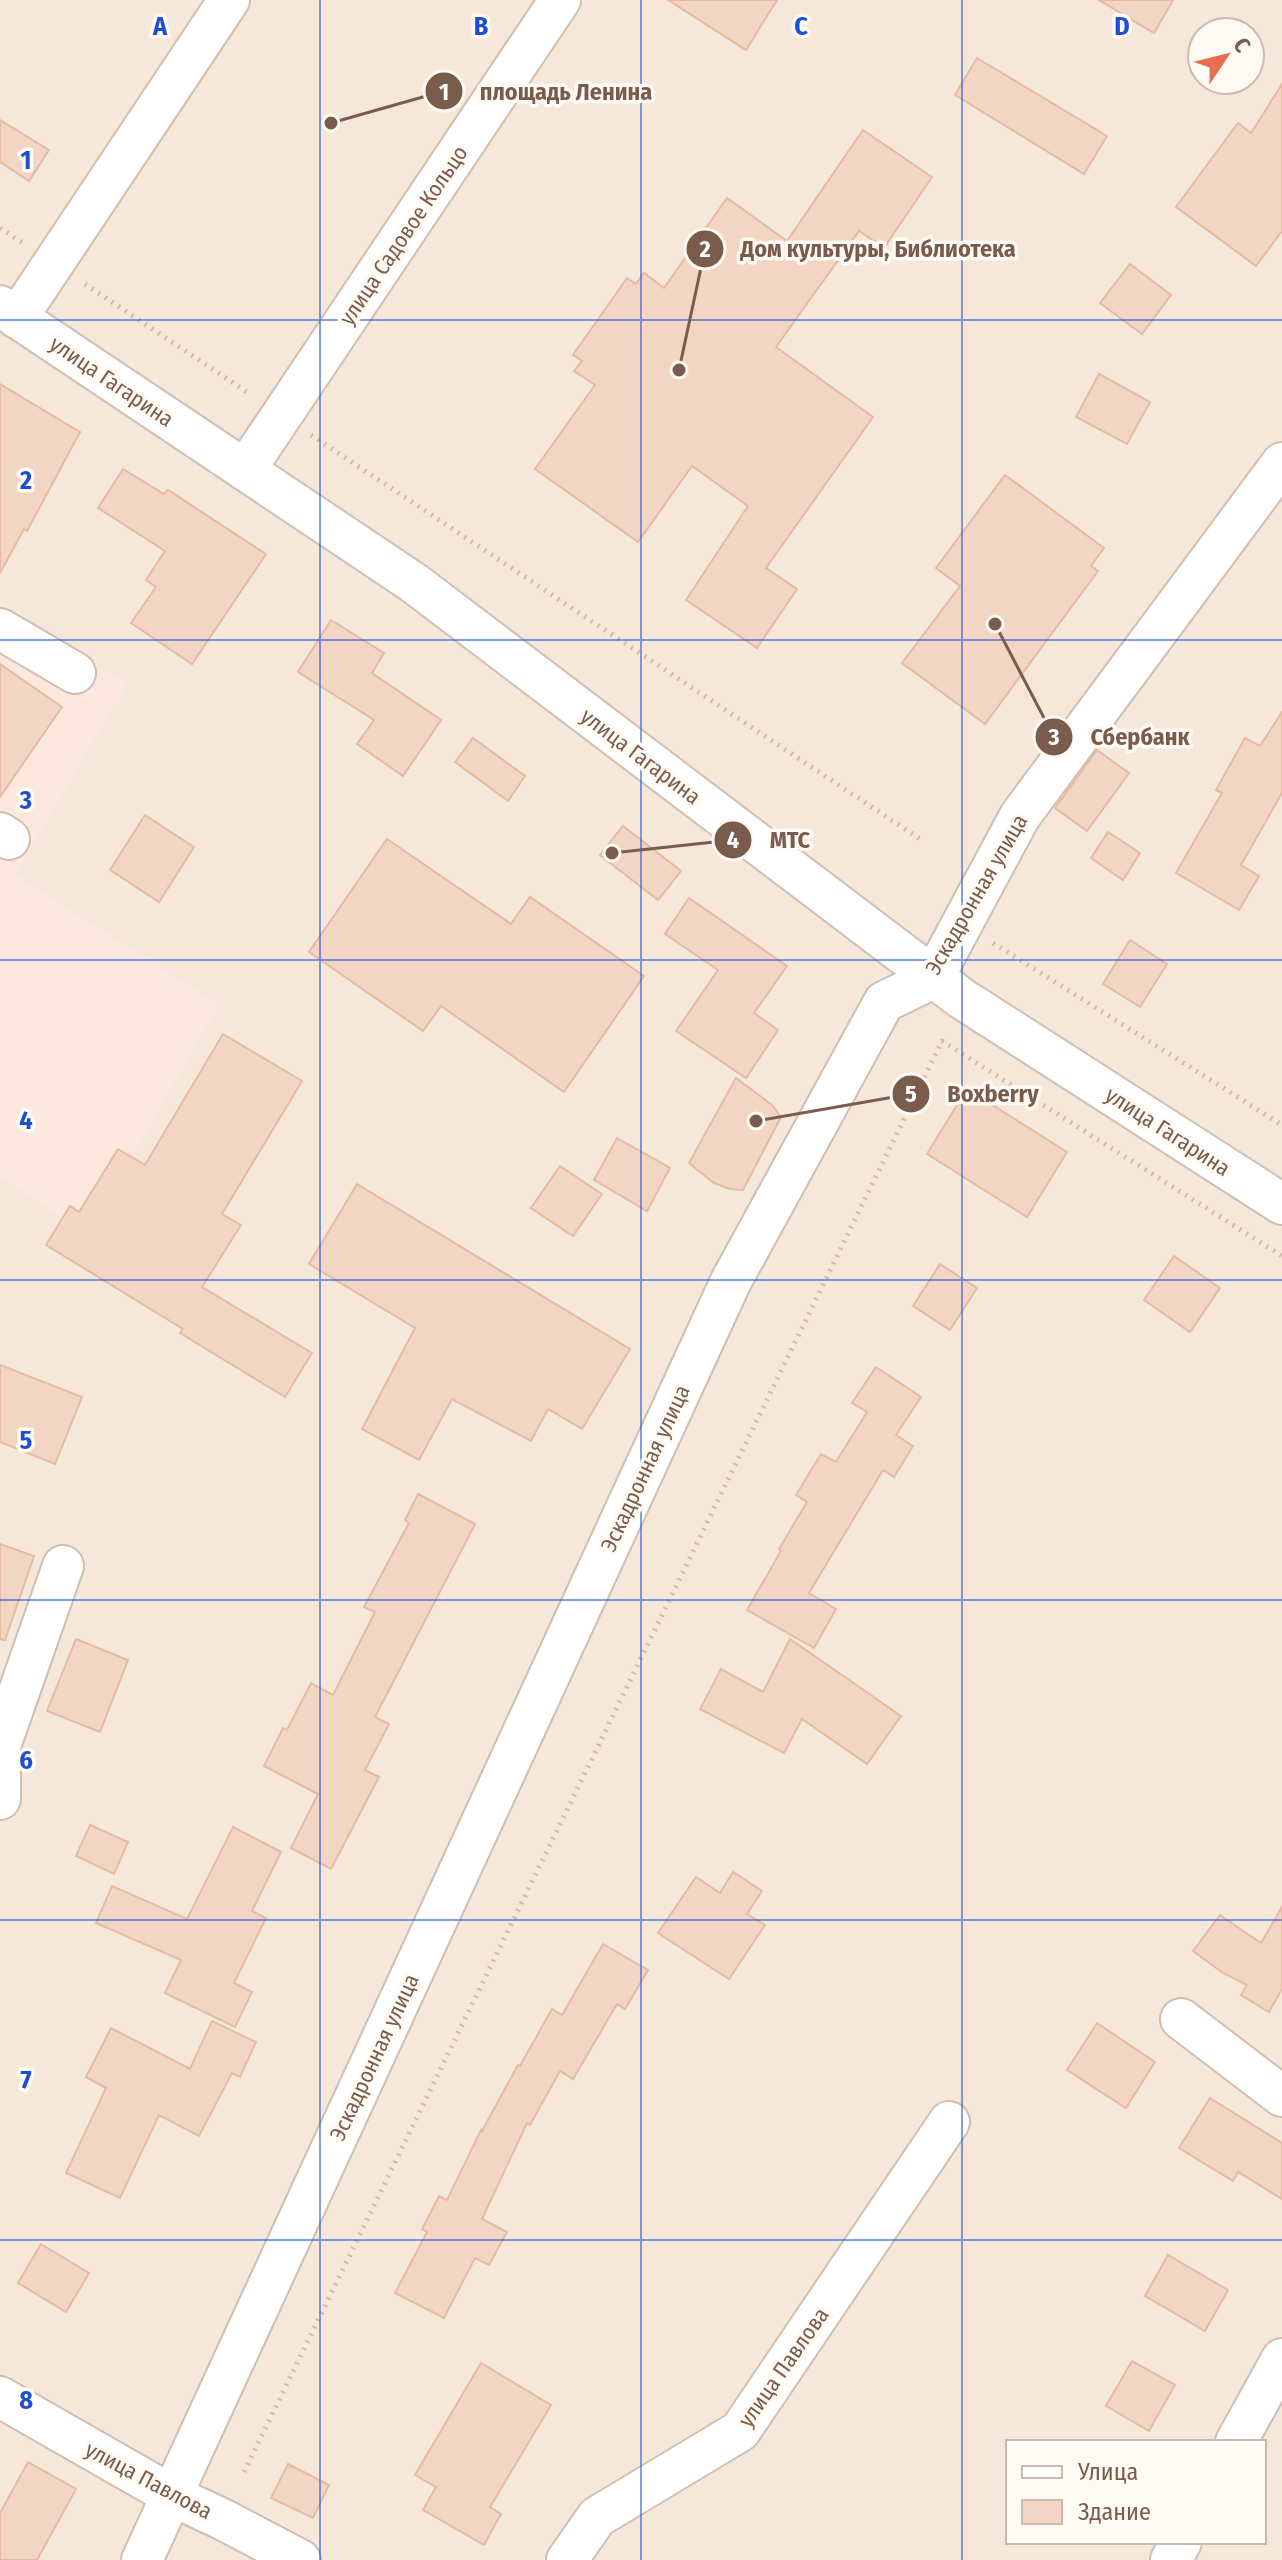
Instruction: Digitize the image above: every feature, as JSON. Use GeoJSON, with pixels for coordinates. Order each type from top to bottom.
{"type":"FeatureCollection","features":[{"type":"Feature","properties":{"kind":"street"},"geometry":{"type":"LineString","coordinates":[[8,312],[54,263],[229,0]]}},
{"type":"Feature","properties":{"kind":"street","name":"улица Садовое Кольцо"},"geometry":{"type":"LineString","coordinates":[[245,470],[560,0]]}},
{"type":"Feature","properties":{"kind":"street","name":"улица Гагарина"},"geometry":{"type":"LineString","coordinates":[[8,312],[414,583],[961,998],[1282,1204]]}},
{"type":"Feature","properties":{"kind":"street","name":"Эскадронная улица"},"geometry":{"type":"LineString","coordinates":[[142,2560],[731,1281],[884,1002],[933,978],[1020,816],[1282,463]]}},
{"type":"Feature","properties":{"kind":"street"},"geometry":{"type":"LineString","coordinates":[[0,629],[75,673]]}},
{"type":"Feature","properties":{"kind":"street"},"geometry":{"type":"LineString","coordinates":[[0,1799],[0,1746],[63,1566]]}},
{"type":"Feature","properties":{"kind":"street"},"geometry":{"type":"LineString","coordinates":[[1181,2019],[1282,2096]]}},
{"type":"Feature","properties":{"kind":"street","name":"улица Павлова"},"geometry":{"type":"LineString","coordinates":[[567,2560],[597,2517],[740,2431],[949,2122]]}},
{"type":"Feature","properties":{"kind":"street"},"geometry":{"type":"LineString","coordinates":[[1237,2440],[1282,2359]]}},
{"type":"Feature","properties":{"kind":"street","name":"улица Павлова"},"geometry":{"type":"LineString","coordinates":[[0,2397],[173,2496],[300,2560]]}},
{"type":"Feature","properties":{"kind":"path"},"geometry":{"type":"LineString","coordinates":[[0,228],[920,839]]}},
{"type":"Feature","properties":{"kind":"path"},"geometry":{"type":"LineString","coordinates":[[963,924],[1282,1125]]}},
{"type":"Feature","properties":{"kind":"path"},"geometry":{"type":"LineString","coordinates":[[244,2472],[942,1041],[1282,1256]]}},
{"type":"Feature","properties":{"kind":"shaded area"},"geometry":{"type":"Polygon","coordinates":[[[0,0],[1282,0],[1282,2560],[0,2560],[0,0]]]}},
{"type":"Feature","properties":{"kind":"shaded area"},"geometry":{"type":"Polygon","coordinates":[[[0,611],[127,683],[15,875],[219,1005],[86,1235],[0,1175],[0,611]]]}},
{"type":"Feature","properties":{"kind":"building"},"geometry":{"type":"Polygon","coordinates":[[[668,0],[777,0],[746,50],[668,0]]]}},
{"type":"Feature","properties":{"kind":"building"},"geometry":{"type":"Polygon","coordinates":[[[1099,0],[1173,0],[1154,33],[1099,0]]]}},
{"type":"Feature","properties":{"kind":"building"},"geometry":{"type":"Polygon","coordinates":[[[977,58],[1107,136],[1084,174],[955,95],[977,58]]]}},
{"type":"Feature","properties":{"kind":"building"},"geometry":{"type":"Polygon","coordinates":[[[1282,84],[1282,231],[1256,266],[1176,207],[1238,123],[1251,133],[1282,84]]]}},
{"type":"Feature","properties":{"kind":"building"},"geometry":{"type":"Polygon","coordinates":[[[0,120],[49,150],[29,181],[0,162],[0,120]]]}},
{"type":"Feature","properties":{"kind":"building"},"geometry":{"type":"Polygon","coordinates":[[[863,130],[932,177],[884,248],[859,231],[776,347],[873,417],[766,568],[797,589],[757,648],[686,600],[748,506],[692,466],[638,542],[535,469],[595,385],[574,371],[582,361],[573,355],[627,278],[636,284],[644,273],[664,288],[727,198],[787,241],[863,130]]]}},
{"type":"Feature","properties":{"kind":"building"},"geometry":{"type":"Polygon","coordinates":[[[1130,264],[1171,295],[1142,334],[1100,303],[1130,264]]]}},
{"type":"Feature","properties":{"kind":"building"},"geometry":{"type":"Polygon","coordinates":[[[1099,374],[1150,402],[1127,444],[1076,417],[1099,374]]]}},
{"type":"Feature","properties":{"kind":"building"},"geometry":{"type":"Polygon","coordinates":[[[0,384],[80,432],[27,531],[24,529],[0,573],[0,384]]]}},
{"type":"Feature","properties":{"kind":"building"},"geometry":{"type":"Polygon","coordinates":[[[123,469],[164,494],[168,490],[266,554],[192,664],[131,623],[156,587],[146,580],[165,551],[98,508],[123,469]]]}},
{"type":"Feature","properties":{"kind":"building"},"geometry":{"type":"Polygon","coordinates":[[[1005,475],[1104,548],[1091,566],[1098,571],[985,724],[902,663],[960,586],[936,568],[1005,475]]]}},
{"type":"Feature","properties":{"kind":"building"},"geometry":{"type":"Polygon","coordinates":[[[331,620],[384,653],[372,673],[441,720],[403,776],[357,744],[374,720],[298,672],[331,620]]]}},
{"type":"Feature","properties":{"kind":"building"},"geometry":{"type":"Polygon","coordinates":[[[0,664],[62,707],[0,797],[0,664]]]}},
{"type":"Feature","properties":{"kind":"building"},"geometry":{"type":"Polygon","coordinates":[[[1282,712],[1282,793],[1241,865],[1259,876],[1239,910],[1176,873],[1222,793],[1216,790],[1245,738],[1260,746],[1282,712]]]}},
{"type":"Feature","properties":{"kind":"building"},"geometry":{"type":"Polygon","coordinates":[[[473,738],[525,776],[508,801],[455,762],[473,738]]]}},
{"type":"Feature","properties":{"kind":"building"},"geometry":{"type":"Polygon","coordinates":[[[1097,750],[1129,773],[1087,831],[1055,808],[1097,750]]]}},
{"type":"Feature","properties":{"kind":"building"},"geometry":{"type":"Polygon","coordinates":[[[145,815],[194,847],[159,902],[110,870],[145,815]]]}},
{"type":"Feature","properties":{"kind":"building"},"geometry":{"type":"Polygon","coordinates":[[[623,826],[681,871],[658,900],[600,855],[623,826]]]}},
{"type":"Feature","properties":{"kind":"building"},"geometry":{"type":"Polygon","coordinates":[[[1108,832],[1140,853],[1123,880],[1091,858],[1108,832]]]}},
{"type":"Feature","properties":{"kind":"building"},"geometry":{"type":"Polygon","coordinates":[[[387,839],[511,924],[530,897],[644,976],[564,1092],[441,1006],[423,1031],[309,952],[387,839]]]}},
{"type":"Feature","properties":{"kind":"building"},"geometry":{"type":"Polygon","coordinates":[[[689,898],[787,966],[754,1013],[778,1030],[746,1078],[676,1031],[718,970],[665,934],[689,898]]]}},
{"type":"Feature","properties":{"kind":"building"},"geometry":{"type":"Polygon","coordinates":[[[1130,940],[1167,964],[1140,1007],[1103,984],[1130,940]]]}},
{"type":"Feature","properties":{"kind":"building"},"geometry":{"type":"Polygon","coordinates":[[[223,1034],[302,1081],[222,1214],[241,1225],[202,1287],[312,1353],[285,1397],[180,1333],[183,1329],[46,1245],[70,1206],[79,1212],[118,1149],[145,1165],[223,1034]]]}},
{"type":"Feature","properties":{"kind":"building"},"geometry":{"type":"Polygon","coordinates":[[[736,1078],[772,1105],[781,1117],[743,1190],[714,1183],[689,1163],[736,1078]]]}},
{"type":"Feature","properties":{"kind":"building"},"geometry":{"type":"Polygon","coordinates":[[[967,1089],[1067,1152],[1027,1217],[927,1154],[967,1089]]]}},
{"type":"Feature","properties":{"kind":"building"},"geometry":{"type":"Polygon","coordinates":[[[617,1138],[670,1168],[647,1211],[594,1180],[617,1138]]]}},
{"type":"Feature","properties":{"kind":"building"},"geometry":{"type":"Polygon","coordinates":[[[560,1166],[602,1194],[573,1236],[531,1208],[560,1166]]]}},
{"type":"Feature","properties":{"kind":"building"},"geometry":{"type":"Polygon","coordinates":[[[357,1184],[630,1349],[582,1429],[548,1409],[531,1441],[452,1399],[419,1460],[362,1429],[415,1328],[309,1264],[357,1184]]]}},
{"type":"Feature","properties":{"kind":"building"},"geometry":{"type":"Polygon","coordinates":[[[1174,1256],[1220,1288],[1190,1332],[1144,1300],[1174,1256]]]}},
{"type":"Feature","properties":{"kind":"building"},"geometry":{"type":"Polygon","coordinates":[[[940,1264],[977,1288],[950,1330],[913,1306],[940,1264]]]}},
{"type":"Feature","properties":{"kind":"building"},"geometry":{"type":"Polygon","coordinates":[[[0,1365],[82,1397],[55,1464],[0,1442],[0,1365]]]}},
{"type":"Feature","properties":{"kind":"building"},"geometry":{"type":"Polygon","coordinates":[[[876,1367],[921,1397],[896,1435],[913,1446],[894,1477],[883,1470],[809,1593],[836,1609],[814,1648],[747,1610],[807,1502],[796,1495],[821,1454],[836,1462],[867,1412],[852,1403],[876,1367]]]}},
{"type":"Feature","properties":{"kind":"building"},"geometry":{"type":"Polygon","coordinates":[[[418,1494],[475,1524],[375,1717],[389,1724],[365,1770],[379,1777],[331,1869],[291,1848],[318,1794],[264,1766],[311,1683],[333,1695],[375,1612],[364,1607],[409,1523],[405,1520],[418,1494]]]}},
{"type":"Feature","properties":{"kind":"building"},"geometry":{"type":"Polygon","coordinates":[[[0,1544],[34,1556],[5,1640],[0,1639],[0,1544]]]}},
{"type":"Feature","properties":{"kind":"building"},"geometry":{"type":"Polygon","coordinates":[[[76,1639],[128,1660],[100,1732],[47,1711],[76,1639]]]}},
{"type":"Feature","properties":{"kind":"building"},"geometry":{"type":"Polygon","coordinates":[[[790,1639],[901,1716],[867,1764],[802,1719],[784,1753],[700,1709],[721,1669],[763,1692],[790,1639]]]}},
{"type":"Feature","properties":{"kind":"building"},"geometry":{"type":"Polygon","coordinates":[[[90,1825],[128,1842],[114,1874],[76,1856],[90,1825]]]}},
{"type":"Feature","properties":{"kind":"building"},"geometry":{"type":"Polygon","coordinates":[[[233,1827],[281,1852],[252,1911],[266,1918],[234,1983],[252,1992],[235,2027],[165,1993],[181,1960],[96,1923],[112,1886],[187,1919],[233,1827]]]}},
{"type":"Feature","properties":{"kind":"building"},"geometry":{"type":"Polygon","coordinates":[[[733,1872],[762,1891],[747,1914],[765,1925],[729,1979],[658,1933],[696,1877],[720,1893],[733,1872]]]}},
{"type":"Feature","properties":{"kind":"building"},"geometry":{"type":"Polygon","coordinates":[[[1282,1907],[1282,1989],[1269,2012],[1241,1995],[1247,1985],[1223,1973],[1193,1951],[1220,1915],[1261,1943],[1282,1907]]]}},
{"type":"Feature","properties":{"kind":"building"},"geometry":{"type":"Polygon","coordinates":[[[603,1944],[648,1970],[625,2009],[617,2004],[573,2079],[560,2071],[530,2125],[527,2123],[482,2219],[507,2232],[489,2265],[475,2258],[444,2318],[395,2293],[427,2232],[422,2229],[439,2196],[447,2200],[481,2130],[552,2009],[562,2015],[603,1944]]]}},
{"type":"Feature","properties":{"kind":"building"},"geometry":{"type":"Polygon","coordinates":[[[212,2021],[256,2042],[240,2077],[232,2073],[199,2136],[159,2115],[120,2198],[66,2173],[106,2088],[86,2077],[111,2028],[190,2069],[212,2021]]]}},
{"type":"Feature","properties":{"kind":"building"},"geometry":{"type":"Polygon","coordinates":[[[1097,2023],[1155,2062],[1126,2108],[1067,2070],[1097,2023]]]}},
{"type":"Feature","properties":{"kind":"building"},"geometry":{"type":"Polygon","coordinates":[[[1210,2098],[1282,2143],[1282,2199],[1238,2172],[1233,2181],[1179,2148],[1210,2098]]]}},
{"type":"Feature","properties":{"kind":"building"},"geometry":{"type":"Polygon","coordinates":[[[41,2244],[89,2273],[66,2312],[18,2283],[41,2244]]]}},
{"type":"Feature","properties":{"kind":"building"},"geometry":{"type":"Polygon","coordinates":[[[1168,2255],[1228,2290],[1205,2331],[1145,2296],[1168,2255]]]}},
{"type":"Feature","properties":{"kind":"building"},"geometry":{"type":"Polygon","coordinates":[[[1132,2361],[1175,2385],[1149,2431],[1106,2406],[1132,2361]]]}},
{"type":"Feature","properties":{"kind":"building"},"geometry":{"type":"Polygon","coordinates":[[[481,2363],[551,2405],[490,2507],[501,2514],[484,2545],[423,2510],[436,2487],[415,2475],[481,2363]]]}},
{"type":"Feature","properties":{"kind":"building"},"geometry":{"type":"Polygon","coordinates":[[[28,2462],[76,2489],[37,2560],[0,2560],[0,2513],[28,2462]]]}},
{"type":"Feature","properties":{"kind":"building"},"geometry":{"type":"Polygon","coordinates":[[[288,2464],[329,2485],[313,2518],[271,2498],[288,2464]]]}},
{"type":"Feature","properties":{"kind":"place","name":"площадь Ленина"},"geometry":{"type":"Point","coordinates":[331,123]}},
{"type":"Feature","properties":{"kind":"place","name":"Дом культуры, Библиотека"},"geometry":{"type":"Point","coordinates":[679,370]}},
{"type":"Feature","properties":{"kind":"place","name":"Сбербанк"},"geometry":{"type":"Point","coordinates":[995,624]}},
{"type":"Feature","properties":{"kind":"place","name":"МТС"},"geometry":{"type":"Point","coordinates":[612,853]}},
{"type":"Feature","properties":{"kind":"place","name":"Boxberry"},"geometry":{"type":"Point","coordinates":[756,1121]}}]}
